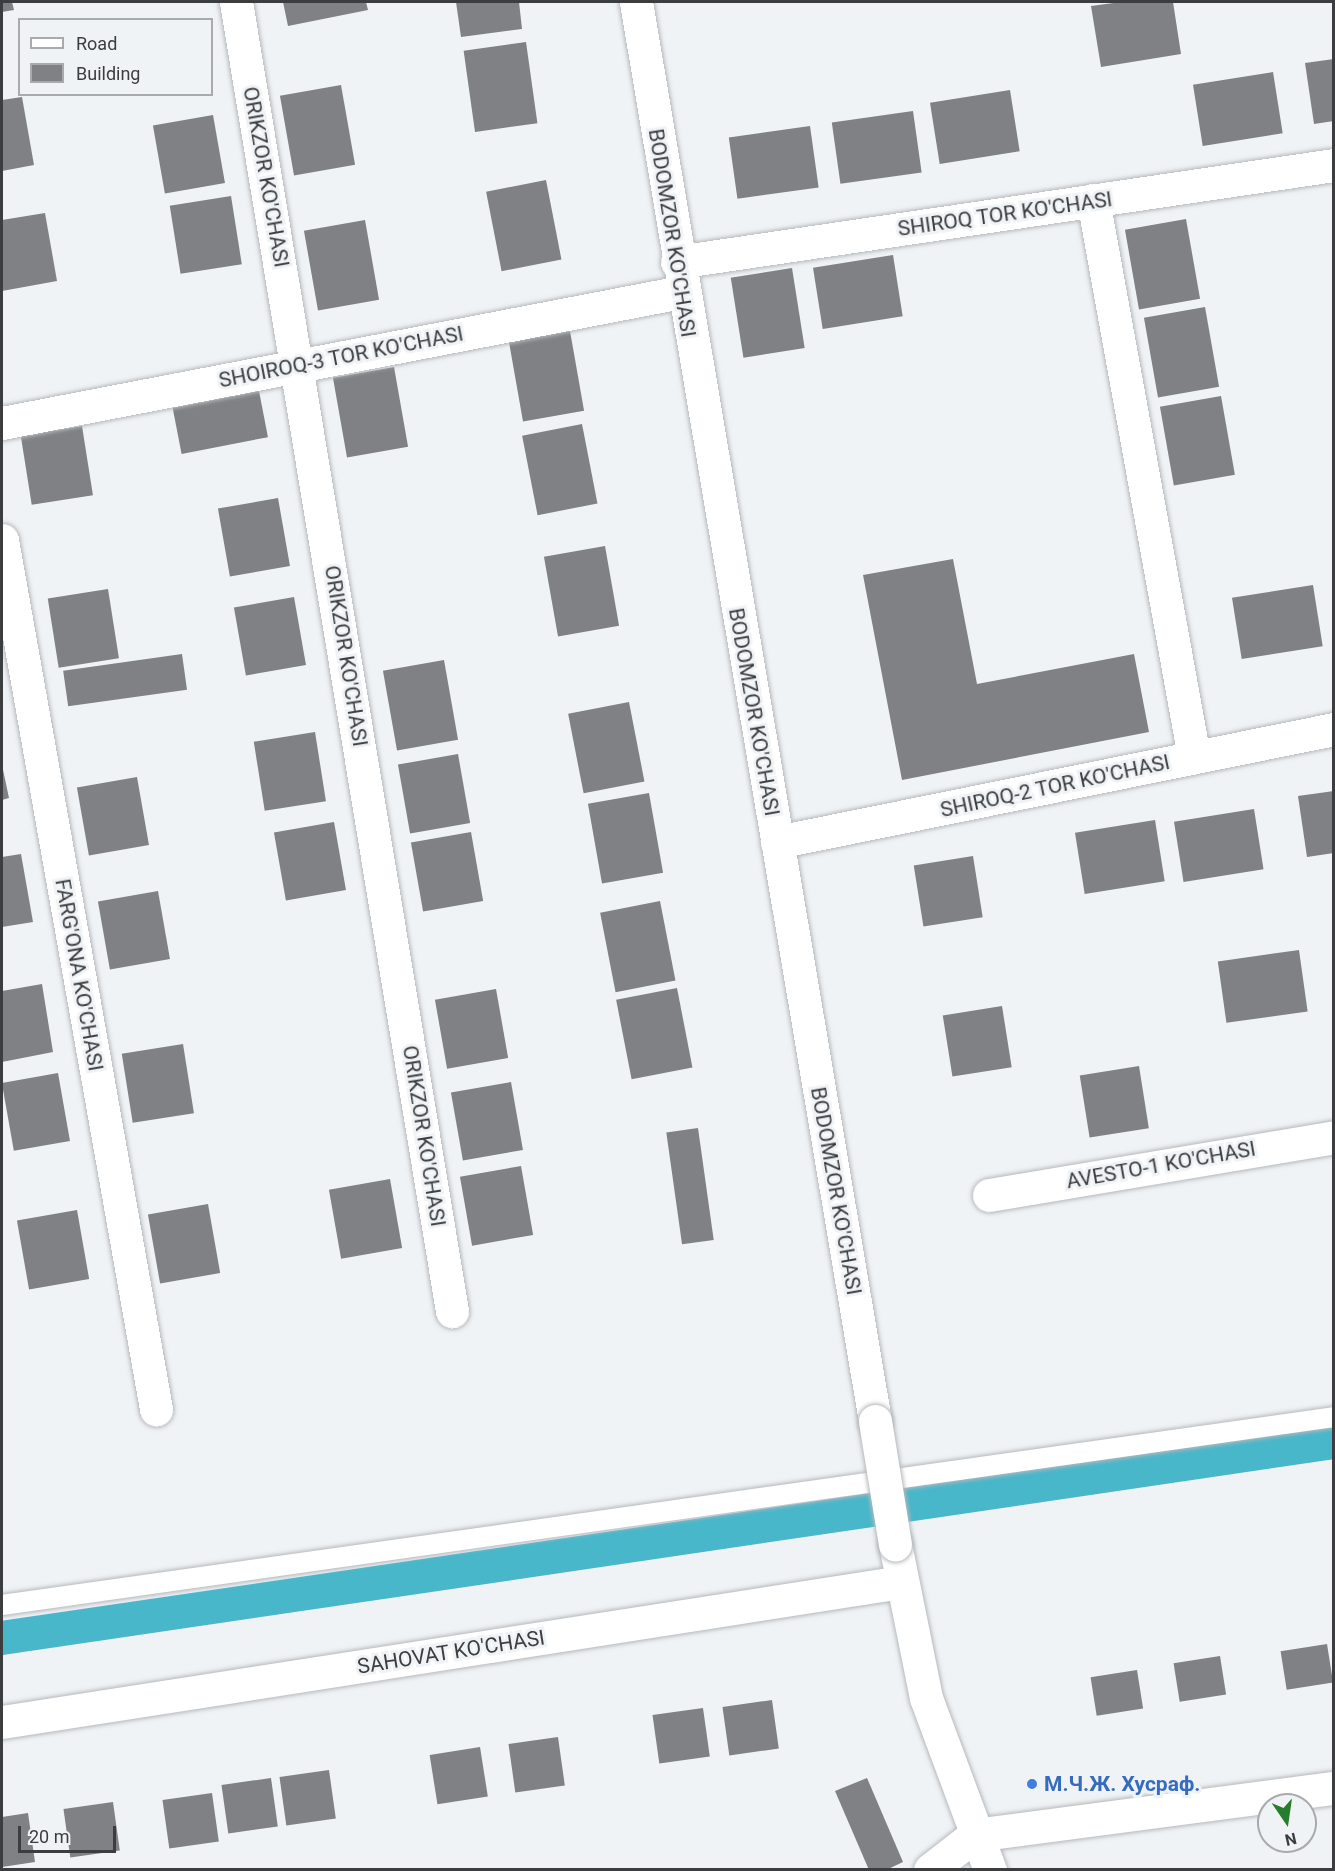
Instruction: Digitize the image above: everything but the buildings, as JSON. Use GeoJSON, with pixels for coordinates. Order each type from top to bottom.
{"type":"FeatureCollection","features":[{"type":"Feature","properties":{"kind":"street","name":"ORIKZOR KO'CHASI"},"geometry":{"type":"LineString","coordinates":[[236,2],[298,365],[452,1311]]}},
{"type":"Feature","properties":{"kind":"street","name":"BODOMZOR KO'CHASI"},"geometry":{"type":"LineString","coordinates":[[636,2],[679,277],[777,842],[901,1582]]}},
{"type":"Feature","properties":{"kind":"street","name":"SHIROQ TOR KO'CHASI"},"geometry":{"type":"LineString","coordinates":[[679,277],[1093,200],[1334,165]]}},
{"type":"Feature","properties":{"kind":"street"},"geometry":{"type":"LineString","coordinates":[[1093,200],[1194,757]]}},
{"type":"Feature","properties":{"kind":"street","name":"SHOIROQ-3 TOR KO'CHASI"},"geometry":{"type":"LineString","coordinates":[[2,423],[298,365],[679,277]]}},
{"type":"Feature","properties":{"kind":"street","name":"FARG'ONA KO'CHASI"},"geometry":{"type":"LineString","coordinates":[[2,540],[156,1409]]}},
{"type":"Feature","properties":{"kind":"street","name":"SHIROQ-2 TOR KO'CHASI"},"geometry":{"type":"LineString","coordinates":[[777,842],[1334,729]]}},
{"type":"Feature","properties":{"kind":"street","name":"AVESTO-1 KO'CHASI"},"geometry":{"type":"LineString","coordinates":[[990,1195],[1334,1137]]}},
{"type":"Feature","properties":{"kind":"street"},"geometry":{"type":"LineString","coordinates":[[901,1582],[926,1698],[975,1835],[990,1869]]}},
{"type":"Feature","properties":{"kind":"street","name":"SAHOVAT KO'CHASI"},"geometry":{"type":"LineString","coordinates":[[2,1722],[901,1582]]}},
{"type":"Feature","properties":{"kind":"street"},"geometry":{"type":"LineString","coordinates":[[930,1869],[975,1835],[1334,1788]]}},
{"type":"Feature","properties":{"kind":"lane"},"geometry":{"type":"LineString","coordinates":[[2,1605],[568,1527],[884,1477],[1334,1417]]}},
{"type":"Feature","properties":{"kind":"waterway"},"geometry":{"type":"LineString","coordinates":[[2,1638],[1334,1442]]}},
{"type":"Feature","properties":{"kind":"place","name":"М.Ч.Ж. Хусраф."},"geometry":{"type":"Point","coordinates":[1032,1784]}}]}
